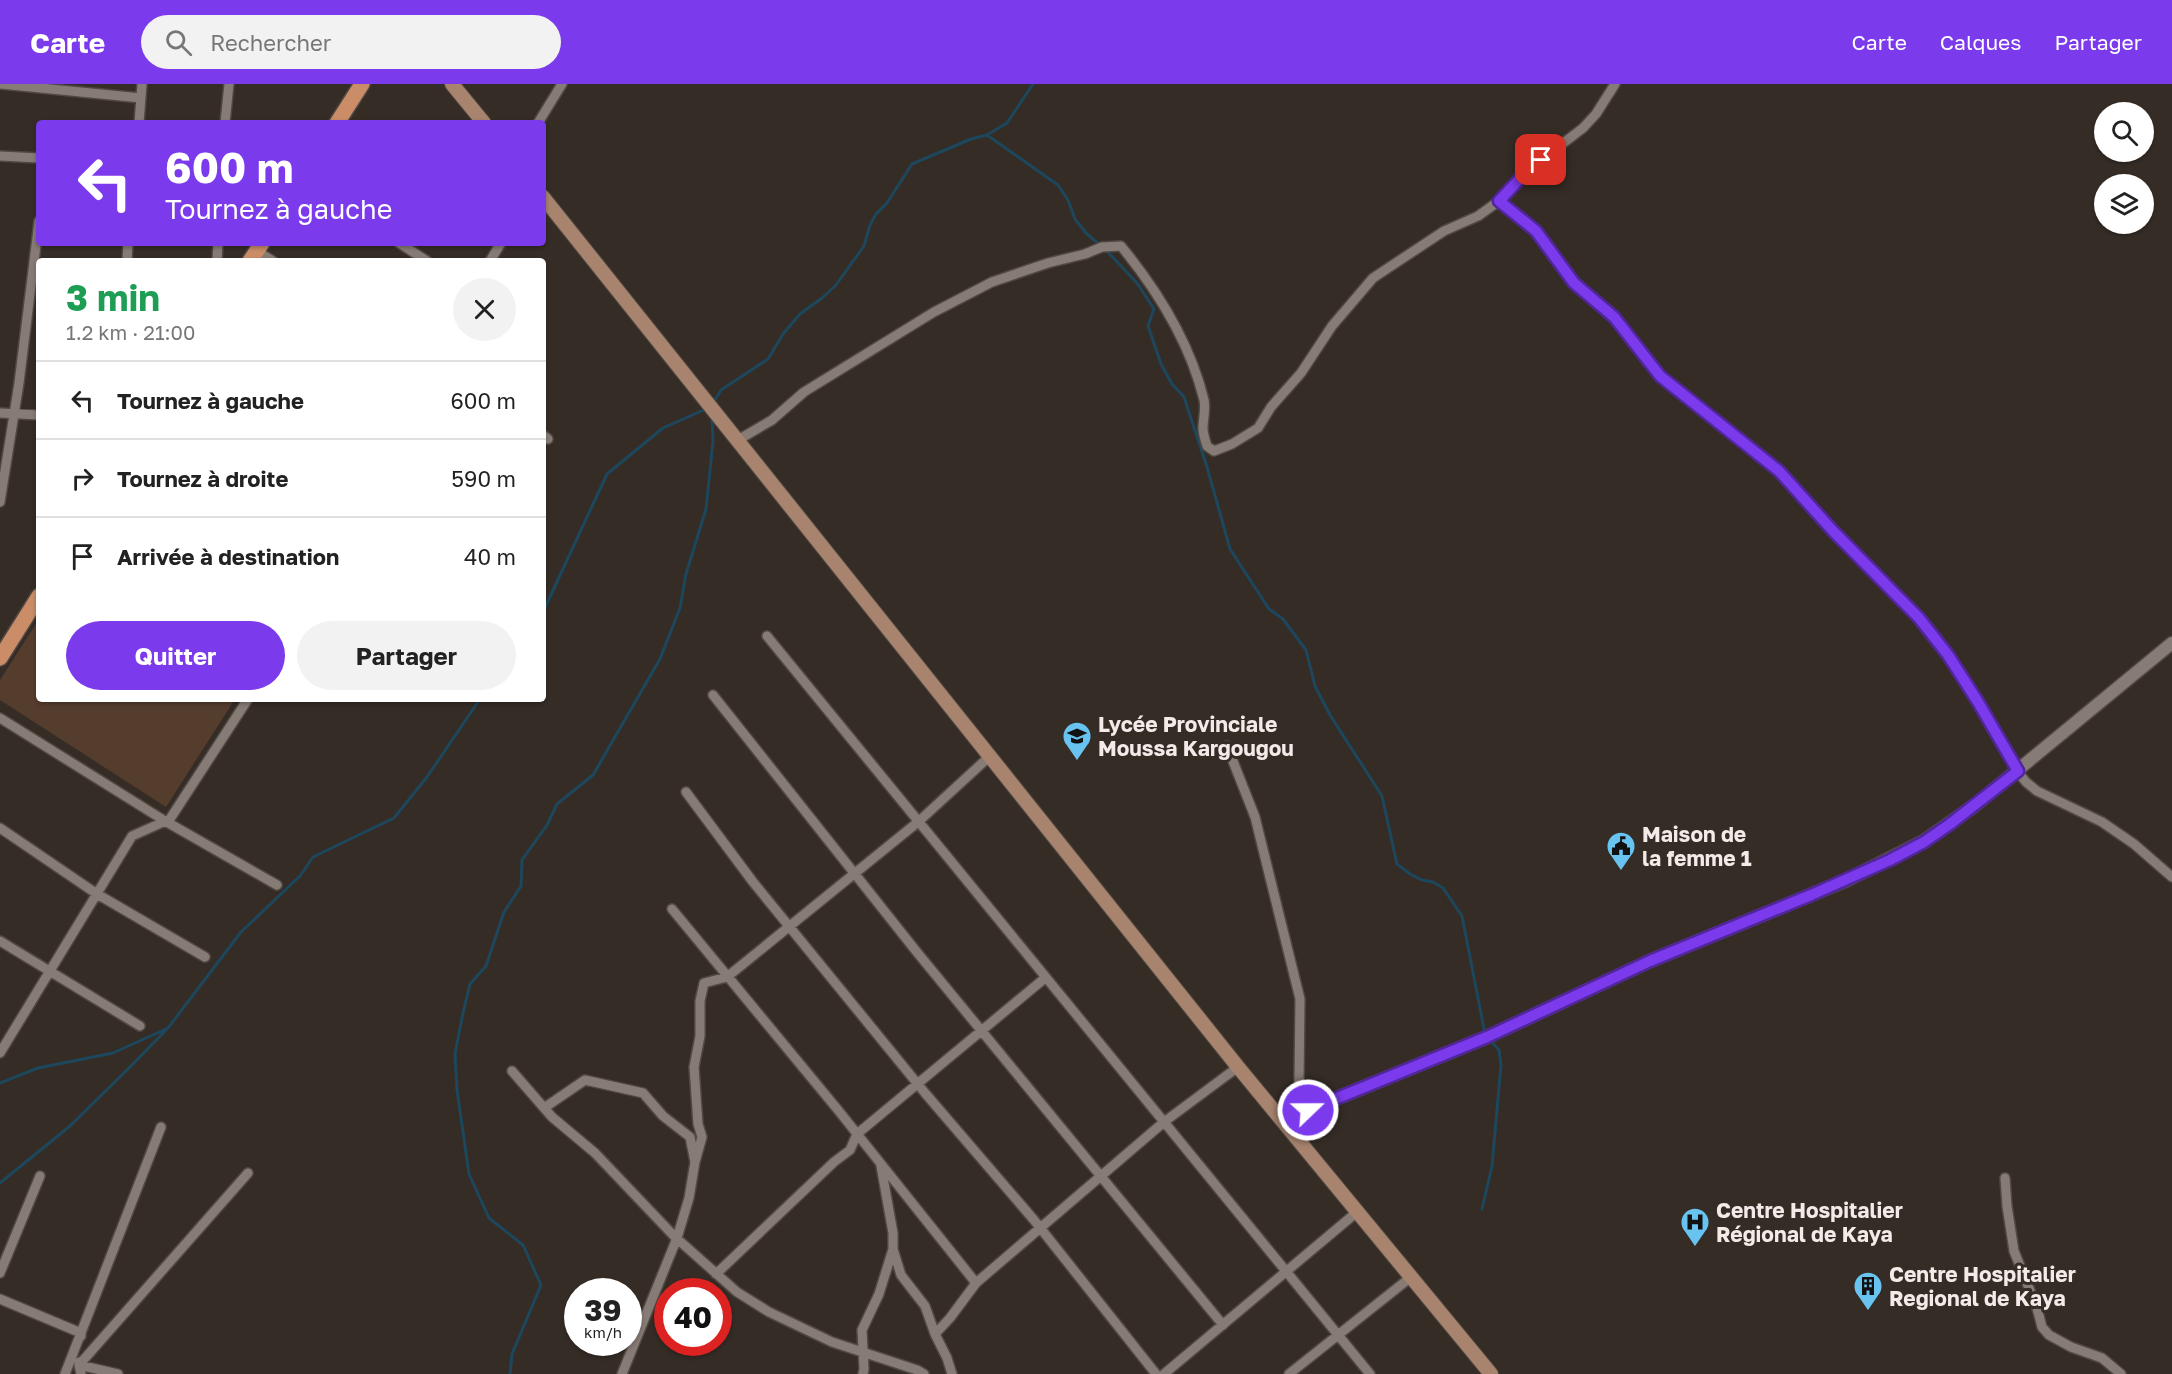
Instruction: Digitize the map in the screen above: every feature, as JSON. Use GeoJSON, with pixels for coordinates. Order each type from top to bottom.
{"type":"FeatureCollection","features":[{"type":"Feature","properties":{"kind":"main road"},"geometry":{"type":"LineString","coordinates":[[339,120],[362,84]]}},
{"type":"Feature","properties":{"kind":"main road"},"geometry":{"type":"LineString","coordinates":[[456,86],[482,120]]}},
{"type":"Feature","properties":{"kind":"main road"},"geometry":{"type":"LineString","coordinates":[[546,201],[1238,1067],[1491,1374]]}},
{"type":"Feature","properties":{"kind":"main road"},"geometry":{"type":"LineString","coordinates":[[0,658],[36,601]]}},
{"type":"Feature","properties":{"kind":"street"},"geometry":{"type":"LineString","coordinates":[[0,84],[141,98]]}},
{"type":"Feature","properties":{"kind":"street"},"geometry":{"type":"LineString","coordinates":[[138,120],[142,84]]}},
{"type":"Feature","properties":{"kind":"street"},"geometry":{"type":"LineString","coordinates":[[225,120],[229,84]]}},
{"type":"Feature","properties":{"kind":"street"},"geometry":{"type":"LineString","coordinates":[[540,120],[562,84]]}},
{"type":"Feature","properties":{"kind":"street"},"geometry":{"type":"LineString","coordinates":[[738,440],[772,420],[804,393],[934,312],[992,282],[1048,263],[1085,254],[1102,246],[1121,246],[1147,278],[1170,316],[1193,366],[1204,403],[1203,429],[1207,446],[1214,451],[1224,448],[1258,428],[1271,407],[1301,373],[1332,326],[1373,278],[1444,231],[1478,216],[1499,201],[1527,171],[1583,128],[1596,114],[1615,84]]}},
{"type":"Feature","properties":{"kind":"street"},"geometry":{"type":"LineString","coordinates":[[0,156],[36,158]]}},
{"type":"Feature","properties":{"kind":"street"},"geometry":{"type":"LineString","coordinates":[[1499,201],[1536,231],[1574,283],[1614,317],[1660,376],[1779,471],[1833,531],[1919,618],[1948,655],[2026,782],[2037,791],[2102,822],[2134,844],[2172,877]]}},
{"type":"Feature","properties":{"kind":"street"},"geometry":{"type":"LineString","coordinates":[[0,502],[15,414],[36,245]]}},
{"type":"Feature","properties":{"kind":"street"},"geometry":{"type":"LineString","coordinates":[[404,246],[422,258]]}},
{"type":"Feature","properties":{"kind":"street"},"geometry":{"type":"LineString","coordinates":[[0,413],[36,415]]}},
{"type":"Feature","properties":{"kind":"street"},"geometry":{"type":"LineString","coordinates":[[767,636],[1370,1374]]}},
{"type":"Feature","properties":{"kind":"street"},"geometry":{"type":"LineString","coordinates":[[1285,1124],[1308,1110],[1487,1037],[1650,961],[1890,860],[1933,836],[2018,771],[2172,643]]}},
{"type":"Feature","properties":{"kind":"street"},"geometry":{"type":"LineString","coordinates":[[713,695],[981,1031],[1223,1325]]}},
{"type":"Feature","properties":{"kind":"street"},"geometry":{"type":"LineString","coordinates":[[0,1053],[132,836],[170,819],[246,702]]}},
{"type":"Feature","properties":{"kind":"street"},"geometry":{"type":"LineString","coordinates":[[0,718],[165,822],[277,885]]}},
{"type":"Feature","properties":{"kind":"street"},"geometry":{"type":"LineString","coordinates":[[1227,746],[1255,817],[1299,999],[1299,1081],[1308,1110]]}},
{"type":"Feature","properties":{"kind":"street"},"geometry":{"type":"LineString","coordinates":[[622,1374],[677,1238],[689,1198],[694,1162],[702,1137],[698,1124],[694,1068],[700,1036],[700,1001],[704,983],[727,977],[918,822],[990,756]]}},
{"type":"Feature","properties":{"kind":"street"},"geometry":{"type":"LineString","coordinates":[[686,792],[753,882],[917,1084],[1041,1228],[1156,1374]]}},
{"type":"Feature","properties":{"kind":"street"},"geometry":{"type":"LineString","coordinates":[[0,828],[97,894],[205,957]]}},
{"type":"Feature","properties":{"kind":"street"},"geometry":{"type":"LineString","coordinates":[[672,909],[976,1283]]}},
{"type":"Feature","properties":{"kind":"street"},"geometry":{"type":"LineString","coordinates":[[0,941],[140,1026]]}},
{"type":"Feature","properties":{"kind":"street"},"geometry":{"type":"LineString","coordinates":[[716,1274],[834,1162],[850,1150],[857,1134],[1045,978]]}},
{"type":"Feature","properties":{"kind":"street"},"geometry":{"type":"LineString","coordinates":[[935,1334],[951,1318],[976,1283],[1164,1122],[1238,1067]]}},
{"type":"Feature","properties":{"kind":"street"},"geometry":{"type":"LineString","coordinates":[[512,1071],[552,1117],[595,1153],[677,1238],[737,1292],[769,1312],[832,1342],[924,1374]]}},
{"type":"Feature","properties":{"kind":"street"},"geometry":{"type":"LineString","coordinates":[[543,1108],[585,1080],[643,1093],[663,1116],[690,1137],[694,1162]]}},
{"type":"Feature","properties":{"kind":"street"},"geometry":{"type":"LineString","coordinates":[[65,1374],[161,1127]]}},
{"type":"Feature","properties":{"kind":"street"},"geometry":{"type":"LineString","coordinates":[[862,1374],[864,1370],[862,1330],[879,1294],[893,1249],[893,1233],[880,1163]]}},
{"type":"Feature","properties":{"kind":"street"},"geometry":{"type":"LineString","coordinates":[[80,1369],[248,1173]]}},
{"type":"Feature","properties":{"kind":"street"},"geometry":{"type":"LineString","coordinates":[[0,1273],[40,1176]]}},
{"type":"Feature","properties":{"kind":"street"},"geometry":{"type":"LineString","coordinates":[[2005,1178],[2014,1251],[2037,1308],[2042,1327],[2049,1335],[2071,1347],[2102,1358],[2121,1374]]}},
{"type":"Feature","properties":{"kind":"street"},"geometry":{"type":"LineString","coordinates":[[1164,1374],[1357,1212]]}},
{"type":"Feature","properties":{"kind":"street"},"geometry":{"type":"LineString","coordinates":[[893,1249],[902,1275],[925,1306],[952,1374]]}},
{"type":"Feature","properties":{"kind":"street"},"geometry":{"type":"LineString","coordinates":[[1289,1374],[1411,1276]]}},
{"type":"Feature","properties":{"kind":"street"},"geometry":{"type":"LineString","coordinates":[[0,1299],[81,1333]]}},
{"type":"Feature","properties":{"kind":"street"},"geometry":{"type":"LineString","coordinates":[[80,1369],[81,1333]]}},
{"type":"Feature","properties":{"kind":"street"},"geometry":{"type":"LineString","coordinates":[[80,1369],[118,1374]]}},
{"type":"Feature","properties":{"kind":"shaded area"},"geometry":{"type":"Polygon","coordinates":[[[36,624],[36,702],[233,702],[166,807],[0,700],[0,680],[36,624]]]}},
{"type":"Feature","properties":{"kind":"waterway"},"geometry":{"type":"LineString","coordinates":[[713,403],[721,390],[768,359],[783,334],[800,314],[836,285],[864,246],[876,214],[887,203],[912,164],[971,139],[987,135],[1007,123],[1033,84]]}},
{"type":"Feature","properties":{"kind":"waterway"},"geometry":{"type":"LineString","coordinates":[[987,135],[1058,185],[1068,200],[1075,219],[1100,245]]}},
{"type":"Feature","properties":{"kind":"waterway"},"geometry":{"type":"LineString","coordinates":[[1105,249],[1137,283],[1154,309],[1148,326],[1161,364],[1172,384],[1184,397],[1230,549],[1269,609],[1283,619],[1306,650],[1315,686],[1330,715],[1382,796],[1397,864],[1410,874],[1443,888],[1462,916],[1485,1034]]}},
{"type":"Feature","properties":{"kind":"waterway"},"geometry":{"type":"LineString","coordinates":[[546,606],[607,474],[663,428],[706,409]]}},
{"type":"Feature","properties":{"kind":"waterway"},"geometry":{"type":"LineString","coordinates":[[510,1374],[512,1354],[541,1285],[523,1245],[489,1218],[469,1174],[457,1090],[455,1054],[463,1013],[470,984],[486,966],[504,912],[521,886],[522,860],[547,825],[557,804],[593,775],[660,659],[680,608],[686,574],[706,509],[713,441],[712,418]]}},
{"type":"Feature","properties":{"kind":"waterway"},"geometry":{"type":"LineString","coordinates":[[0,1183],[70,1126],[168,1028],[241,932],[300,876],[313,857],[394,818],[427,777],[478,702]]}},
{"type":"Feature","properties":{"kind":"waterway"},"geometry":{"type":"LineString","coordinates":[[0,1083],[38,1068],[113,1053],[166,1029]]}},
{"type":"Feature","properties":{"kind":"waterway"},"geometry":{"type":"LineString","coordinates":[[1482,1209],[1492,1166],[1501,1065],[1499,1050],[1489,1039]]}},
{"type":"Feature","properties":{"kind":"place","name":"Lycée Provinciale Moussa Kargougou"},"geometry":{"type":"Point","coordinates":[1077,762]}},
{"type":"Feature","properties":{"kind":"place","name":"Maison de la femme 1"},"geometry":{"type":"Point","coordinates":[1621,872]}},
{"type":"Feature","properties":{"kind":"place","name":"Centre Hospitalier Régional de Kaya"},"geometry":{"type":"Point","coordinates":[1695,1248]}},
{"type":"Feature","properties":{"kind":"place","name":"Centre Hospitalier Regional de Kaya"},"geometry":{"type":"Point","coordinates":[1868,1312]}},
{"type":"Feature","properties":{"kind":"route"},"geometry":{"type":"LineString","coordinates":[[1308,1110],[1487,1037],[1650,961],[1848,880],[1890,860],[1924,842],[1950,824],[2018,771],[1948,655],[1919,618],[1833,531],[1779,471],[1660,376],[1614,317],[1574,283],[1536,231],[1499,201],[1527,171],[1541,160]]}}]}
